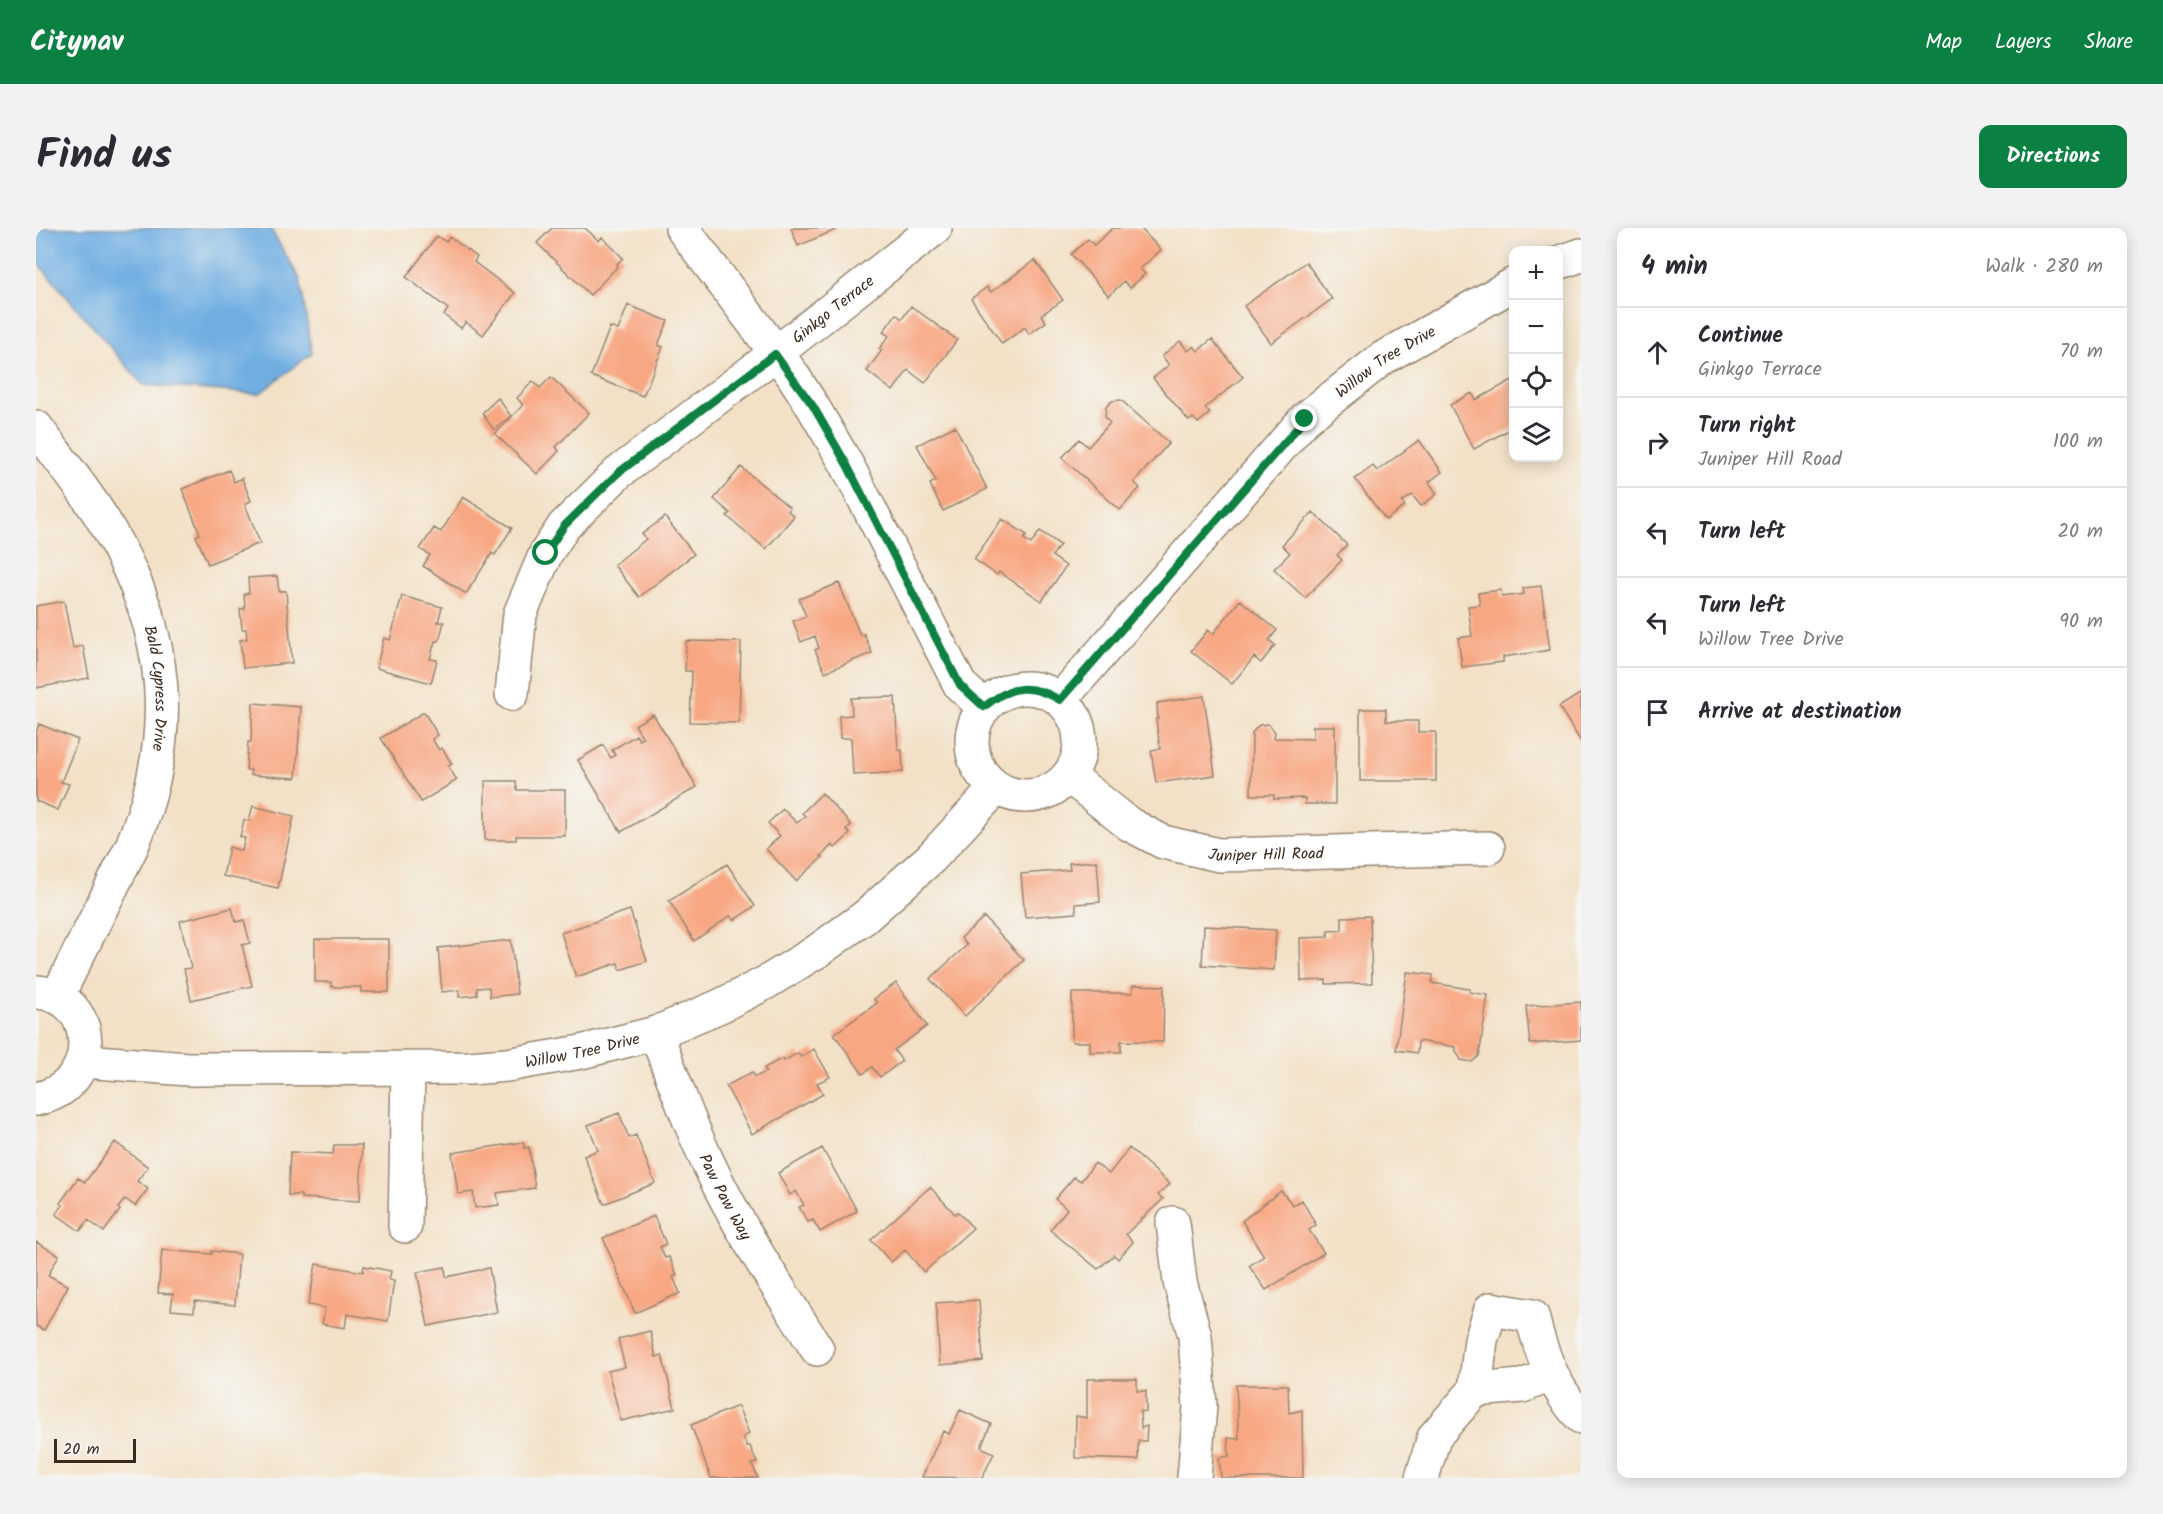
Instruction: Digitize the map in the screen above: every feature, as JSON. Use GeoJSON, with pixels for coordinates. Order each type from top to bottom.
{"type":"FeatureCollection","features":[{"type":"Feature","properties":{"kind":"street"},"geometry":{"type":"LineString","coordinates":[[682,228],[813,406],[847,465],[960,685],[984,707]]}},
{"type":"Feature","properties":{"kind":"street","name":"Ginkgo Terrace"},"geometry":{"type":"LineString","coordinates":[[512,694],[520,614],[546,553],[564,526],[618,473],[775,354],[935,228]]}},
{"type":"Feature","properties":{"kind":"street"},"geometry":{"type":"LineString","coordinates":[[1563,261],[1581,255]]}},
{"type":"Feature","properties":{"kind":"street","name":"Willow Tree Drive"},"geometry":{"type":"LineString","coordinates":[[1060,700],[1305,419],[1383,358],[1509,287]]}},
{"type":"Feature","properties":{"kind":"street","name":"Bald Cypress Drive"},"geometry":{"type":"LineString","coordinates":[[36,427],[101,518],[128,565],[143,600],[154,641],[161,674],[163,712],[153,786],[142,822],[132,846],[46,994]]}},
{"type":"Feature","properties":{"kind":"street"},"geometry":{"type":"LineString","coordinates":[[1029,688],[1046,691],[1060,700],[1072,712],[1081,744],[1078,761],[1069,776],[1058,787],[1043,794],[1027,797],[1011,795],[996,788],[983,776],[974,760],[971,741],[974,723],[984,707],[996,696],[1012,689],[1029,688]]}},
{"type":"Feature","properties":{"kind":"street","name":"Juniper Hill Road"},"geometry":{"type":"LineString","coordinates":[[1069,776],[1129,824],[1163,842],[1219,855],[1488,848]]}},
{"type":"Feature","properties":{"kind":"street","name":"Willow Tree Drive"},"geometry":{"type":"LineString","coordinates":[[83,1061],[188,1069],[469,1068],[507,1065],[582,1052],[656,1034],[767,982],[833,940],[904,884],[996,788]]}},
{"type":"Feature","properties":{"kind":"street"},"geometry":{"type":"LineString","coordinates":[[36,1099],[52,1095],[66,1087],[76,1076],[83,1061],[86,1043],[82,1024],[72,1009],[46,994]]}},
{"type":"Feature","properties":{"kind":"street","name":"Paw Paw Way"},"geometry":{"type":"LineString","coordinates":[[656,1034],[693,1129],[722,1192],[817,1349]]}},
{"type":"Feature","properties":{"kind":"street"},"geometry":{"type":"LineString","coordinates":[[405,1226],[408,1070]]}},
{"type":"Feature","properties":{"kind":"street"},"geometry":{"type":"LineString","coordinates":[[1173,1223],[1180,1282],[1195,1336],[1200,1406],[1194,1478]]}},
{"type":"Feature","properties":{"kind":"street"},"geometry":{"type":"LineString","coordinates":[[1422,1478],[1434,1437],[1475,1389],[1481,1340],[1491,1309],[1532,1316],[1540,1349],[1551,1375],[1581,1417]]}},
{"type":"Feature","properties":{"kind":"street"},"geometry":{"type":"LineString","coordinates":[[1475,1389],[1522,1386],[1551,1375]]}},
{"type":"Feature","properties":{"kind":"water"},"geometry":{"type":"Polygon","coordinates":[[[36,228],[270,228],[300,279],[312,353],[259,394],[143,385],[36,261],[36,228]]]}},
{"type":"Feature","properties":{"kind":"building"},"geometry":{"type":"Polygon","coordinates":[[[552,228],[585,228],[599,241],[602,237],[623,258],[590,295],[537,243],[552,228]]]}},
{"type":"Feature","properties":{"kind":"building"},"geometry":{"type":"Polygon","coordinates":[[[791,228],[840,228],[798,246],[791,228]]]}},
{"type":"Feature","properties":{"kind":"building"},"geometry":{"type":"Polygon","coordinates":[[[1113,228],[1140,228],[1161,250],[1140,269],[1145,274],[1130,288],[1124,281],[1109,296],[1071,254],[1088,239],[1094,245],[1113,228]]]}},
{"type":"Feature","properties":{"kind":"building"},"geometry":{"type":"Polygon","coordinates":[[[437,236],[446,242],[450,237],[477,257],[474,262],[515,293],[483,335],[466,322],[461,328],[444,315],[448,309],[406,277],[437,236]]]}},
{"type":"Feature","properties":{"kind":"building"},"geometry":{"type":"Polygon","coordinates":[[[1035,260],[1063,300],[1041,315],[1046,322],[1029,334],[1025,327],[1002,344],[971,299],[987,287],[991,292],[1035,260]]]}},
{"type":"Feature","properties":{"kind":"building"},"geometry":{"type":"Polygon","coordinates":[[[1306,262],[1332,299],[1271,343],[1244,306],[1306,262]]]}},
{"type":"Feature","properties":{"kind":"building"},"geometry":{"type":"Polygon","coordinates":[[[628,305],[668,321],[658,345],[663,347],[643,396],[591,376],[610,327],[618,330],[628,305]]]}},
{"type":"Feature","properties":{"kind":"building"},"geometry":{"type":"Polygon","coordinates":[[[911,306],[957,340],[925,383],[908,370],[893,391],[867,371],[889,336],[883,332],[896,314],[902,319],[911,306]]]}},
{"type":"Feature","properties":{"kind":"building"},"geometry":{"type":"Polygon","coordinates":[[[1212,339],[1243,377],[1205,408],[1210,413],[1198,423],[1193,418],[1189,421],[1153,378],[1169,365],[1162,356],[1180,341],[1188,351],[1194,346],[1198,351],[1212,339]]]}},
{"type":"Feature","properties":{"kind":"building"},"geometry":{"type":"Polygon","coordinates":[[[551,377],[589,413],[556,447],[559,451],[537,474],[495,434],[523,405],[517,398],[533,381],[540,388],[551,377]]]}},
{"type":"Feature","properties":{"kind":"building"},"geometry":{"type":"Polygon","coordinates":[[[1509,382],[1509,430],[1474,449],[1450,405],[1472,393],[1476,400],[1509,382]]]}},
{"type":"Feature","properties":{"kind":"building"},"geometry":{"type":"Polygon","coordinates":[[[498,398],[511,416],[494,430],[482,413],[498,398]]]}},
{"type":"Feature","properties":{"kind":"building"},"geometry":{"type":"Polygon","coordinates":[[[1121,400],[1169,443],[1134,482],[1140,488],[1120,510],[1062,458],[1079,439],[1088,447],[1110,423],[1105,418],[1106,407],[1112,401],[1121,400]]]}},
{"type":"Feature","properties":{"kind":"building"},"geometry":{"type":"Polygon","coordinates":[[[955,426],[987,489],[943,511],[930,484],[936,481],[917,445],[955,426]]]}},
{"type":"Feature","properties":{"kind":"building"},"geometry":{"type":"Polygon","coordinates":[[[1419,440],[1442,472],[1429,482],[1437,494],[1421,506],[1412,495],[1402,502],[1405,506],[1386,520],[1355,479],[1373,466],[1377,471],[1419,440]]]}},
{"type":"Feature","properties":{"kind":"building"},"geometry":{"type":"Polygon","coordinates":[[[741,467],[790,508],[788,511],[794,516],[766,549],[727,516],[730,513],[714,499],[741,467]]]}},
{"type":"Feature","properties":{"kind":"building"},"geometry":{"type":"Polygon","coordinates":[[[229,470],[234,482],[242,478],[251,501],[245,504],[260,543],[208,564],[196,536],[200,534],[182,489],[229,470]]]}},
{"type":"Feature","properties":{"kind":"building"},"geometry":{"type":"Polygon","coordinates":[[[463,497],[512,528],[495,555],[492,553],[466,594],[423,566],[430,555],[420,549],[434,528],[441,532],[463,497]]]}},
{"type":"Feature","properties":{"kind":"building"},"geometry":{"type":"Polygon","coordinates":[[[1313,512],[1347,545],[1337,555],[1342,560],[1305,598],[1274,569],[1290,553],[1282,545],[1313,512]]]}},
{"type":"Feature","properties":{"kind":"building"},"geometry":{"type":"Polygon","coordinates":[[[665,517],[694,554],[639,597],[614,565],[646,539],[642,534],[665,517]]]}},
{"type":"Feature","properties":{"kind":"building"},"geometry":{"type":"Polygon","coordinates":[[[1002,519],[1027,535],[1024,539],[1031,544],[1040,531],[1060,545],[1052,556],[1066,566],[1042,601],[999,572],[997,575],[974,559],[1002,519]]]}},
{"type":"Feature","properties":{"kind":"building"},"geometry":{"type":"Polygon","coordinates":[[[277,576],[279,591],[286,591],[292,663],[243,668],[240,640],[247,639],[246,629],[242,629],[240,609],[245,609],[244,594],[249,593],[248,578],[277,576]]]}},
{"type":"Feature","properties":{"kind":"building"},"geometry":{"type":"Polygon","coordinates":[[[839,583],[860,635],[864,634],[872,653],[825,672],[815,650],[819,648],[815,636],[801,642],[793,621],[806,616],[799,599],[839,583]]]}},
{"type":"Feature","properties":{"kind":"building"},"geometry":{"type":"Polygon","coordinates":[[[1541,586],[1550,650],[1503,657],[1503,662],[1462,667],[1458,638],[1472,636],[1468,606],[1480,605],[1478,593],[1501,590],[1502,597],[1524,594],[1523,588],[1541,586]]]}},
{"type":"Feature","properties":{"kind":"building"},"geometry":{"type":"Polygon","coordinates":[[[402,596],[442,607],[438,622],[444,622],[439,641],[435,641],[430,659],[437,660],[431,683],[376,668],[384,638],[390,640],[402,596]]]}},
{"type":"Feature","properties":{"kind":"building"},"geometry":{"type":"Polygon","coordinates":[[[1240,600],[1277,630],[1269,640],[1275,645],[1261,663],[1254,657],[1232,684],[1191,651],[1208,630],[1213,634],[1240,600]]]}},
{"type":"Feature","properties":{"kind":"building"},"geometry":{"type":"Polygon","coordinates":[[[64,601],[73,648],[83,646],[89,678],[36,688],[36,606],[64,601]]]}},
{"type":"Feature","properties":{"kind":"building"},"geometry":{"type":"Polygon","coordinates":[[[686,641],[741,642],[739,723],[690,722],[692,671],[685,671],[686,641]]]}},
{"type":"Feature","properties":{"kind":"building"},"geometry":{"type":"Polygon","coordinates":[[[1581,693],[1581,742],[1559,707],[1581,693]]]}},
{"type":"Feature","properties":{"kind":"building"},"geometry":{"type":"Polygon","coordinates":[[[1204,696],[1215,775],[1156,783],[1151,750],[1160,749],[1156,719],[1158,719],[1157,703],[1204,696]]]}},
{"type":"Feature","properties":{"kind":"building"},"geometry":{"type":"Polygon","coordinates":[[[895,697],[898,750],[902,750],[903,772],[853,775],[851,738],[840,738],[839,716],[852,715],[851,698],[895,697]]]}},
{"type":"Feature","properties":{"kind":"building"},"geometry":{"type":"Polygon","coordinates":[[[253,703],[301,707],[296,778],[250,775],[251,770],[246,770],[248,742],[251,742],[253,703]]]}},
{"type":"Feature","properties":{"kind":"building"},"geometry":{"type":"Polygon","coordinates":[[[1360,709],[1386,709],[1386,721],[1418,721],[1418,732],[1436,732],[1436,781],[1360,781],[1360,709]]]}},
{"type":"Feature","properties":{"kind":"building"},"geometry":{"type":"Polygon","coordinates":[[[424,712],[438,735],[432,739],[439,750],[442,748],[452,764],[448,766],[457,780],[421,802],[381,738],[424,712]]]}},
{"type":"Feature","properties":{"kind":"building"},"geometry":{"type":"Polygon","coordinates":[[[653,714],[697,787],[621,832],[578,760],[603,745],[611,758],[615,755],[612,750],[636,735],[639,740],[643,738],[635,725],[653,714]]]}},
{"type":"Feature","properties":{"kind":"building"},"geometry":{"type":"Polygon","coordinates":[[[39,724],[78,740],[61,782],[69,784],[58,810],[36,801],[36,733],[39,724]]]}},
{"type":"Feature","properties":{"kind":"building"},"geometry":{"type":"Polygon","coordinates":[[[1268,724],[1275,732],[1274,738],[1313,739],[1313,726],[1335,726],[1335,804],[1305,804],[1305,798],[1274,799],[1274,795],[1251,795],[1252,733],[1259,725],[1268,724]]]}},
{"type":"Feature","properties":{"kind":"building"},"geometry":{"type":"Polygon","coordinates":[[[485,781],[516,781],[517,790],[565,790],[565,836],[516,836],[516,840],[485,840],[485,781]]]}},
{"type":"Feature","properties":{"kind":"building"},"geometry":{"type":"Polygon","coordinates":[[[822,793],[851,825],[846,830],[850,834],[835,848],[832,845],[821,856],[823,857],[796,881],[766,849],[780,836],[768,823],[783,809],[797,823],[805,816],[802,813],[822,793]]]}},
{"type":"Feature","properties":{"kind":"building"},"geometry":{"type":"Polygon","coordinates":[[[253,806],[294,816],[278,888],[223,876],[229,847],[242,851],[245,838],[240,837],[244,820],[249,821],[253,806]]]}},
{"type":"Feature","properties":{"kind":"building"},"geometry":{"type":"Polygon","coordinates":[[[1097,861],[1100,902],[1076,904],[1076,913],[1025,917],[1021,874],[1070,870],[1069,863],[1097,861]]]}},
{"type":"Feature","properties":{"kind":"building"},"geometry":{"type":"Polygon","coordinates":[[[727,864],[755,906],[734,920],[730,916],[694,941],[669,901],[727,864]]]}},
{"type":"Feature","properties":{"kind":"building"},"geometry":{"type":"Polygon","coordinates":[[[232,908],[236,922],[244,920],[250,943],[242,945],[252,986],[191,1000],[184,969],[191,968],[180,921],[232,908]]]}},
{"type":"Feature","properties":{"kind":"building"},"geometry":{"type":"Polygon","coordinates":[[[630,910],[647,961],[620,970],[618,963],[576,977],[561,933],[630,910]]]}},
{"type":"Feature","properties":{"kind":"building"},"geometry":{"type":"Polygon","coordinates":[[[1370,916],[1372,983],[1326,984],[1326,980],[1301,981],[1300,938],[1328,937],[1328,931],[1342,930],[1342,917],[1370,916]]]}},
{"type":"Feature","properties":{"kind":"building"},"geometry":{"type":"Polygon","coordinates":[[[984,917],[1024,960],[965,1016],[930,979],[967,945],[961,938],[984,917]]]}},
{"type":"Feature","properties":{"kind":"building"},"geometry":{"type":"Polygon","coordinates":[[[1204,926],[1276,930],[1274,970],[1202,965],[1204,926]]]}},
{"type":"Feature","properties":{"kind":"building"},"geometry":{"type":"Polygon","coordinates":[[[315,939],[389,939],[389,992],[361,992],[361,987],[332,987],[331,982],[315,982],[315,939]]]}},
{"type":"Feature","properties":{"kind":"building"},"geometry":{"type":"Polygon","coordinates":[[[511,940],[517,994],[490,997],[489,987],[477,988],[477,995],[459,997],[459,990],[442,992],[438,948],[511,940]]]}},
{"type":"Feature","properties":{"kind":"building"},"geometry":{"type":"Polygon","coordinates":[[[1407,972],[1433,975],[1432,983],[1470,989],[1469,992],[1488,995],[1479,1056],[1472,1062],[1461,1060],[1456,1047],[1418,1041],[1417,1053],[1396,1050],[1407,972]]]}},
{"type":"Feature","properties":{"kind":"building"},"geometry":{"type":"Polygon","coordinates":[[[896,983],[927,1026],[894,1050],[902,1061],[880,1077],[872,1067],[863,1074],[834,1034],[877,1003],[874,999],[896,983]]]}},
{"type":"Feature","properties":{"kind":"building"},"geometry":{"type":"Polygon","coordinates":[[[1133,985],[1164,986],[1163,1042],[1121,1041],[1121,1052],[1090,1052],[1090,1042],[1072,1042],[1072,993],[1133,993],[1133,985]]]}},
{"type":"Feature","properties":{"kind":"building"},"geometry":{"type":"Polygon","coordinates":[[[1581,1002],[1581,1040],[1530,1044],[1526,1006],[1581,1002]]]}},
{"type":"Feature","properties":{"kind":"building"},"geometry":{"type":"Polygon","coordinates":[[[814,1049],[830,1077],[817,1083],[823,1094],[752,1134],[726,1086],[752,1072],[755,1077],[766,1072],[764,1068],[783,1058],[784,1061],[798,1053],[801,1057],[814,1049]]]}},
{"type":"Feature","properties":{"kind":"building"},"geometry":{"type":"Polygon","coordinates":[[[619,1113],[629,1138],[636,1135],[655,1183],[604,1204],[584,1156],[598,1150],[588,1125],[619,1113]]]}},
{"type":"Feature","properties":{"kind":"building"},"geometry":{"type":"Polygon","coordinates":[[[115,1142],[148,1167],[137,1181],[148,1189],[135,1206],[125,1199],[104,1232],[88,1220],[80,1231],[56,1214],[63,1205],[60,1203],[78,1178],[85,1182],[115,1142]]]}},
{"type":"Feature","properties":{"kind":"building"},"geometry":{"type":"Polygon","coordinates":[[[523,1142],[524,1148],[529,1147],[535,1188],[497,1193],[499,1205],[475,1208],[473,1192],[458,1194],[452,1153],[523,1142]]]}},
{"type":"Feature","properties":{"kind":"building"},"geometry":{"type":"Polygon","coordinates":[[[334,1145],[362,1145],[360,1201],[301,1198],[301,1195],[288,1195],[290,1152],[333,1154],[334,1145]]]}},
{"type":"Feature","properties":{"kind":"building"},"geometry":{"type":"Polygon","coordinates":[[[822,1148],[857,1211],[820,1232],[813,1220],[808,1222],[799,1207],[804,1205],[796,1191],[790,1195],[778,1173],[822,1148]]]}},
{"type":"Feature","properties":{"kind":"building"},"geometry":{"type":"Polygon","coordinates":[[[1129,1148],[1170,1184],[1158,1195],[1163,1199],[1126,1234],[1133,1242],[1118,1259],[1114,1255],[1098,1269],[1050,1230],[1067,1209],[1055,1199],[1074,1177],[1081,1181],[1095,1163],[1109,1174],[1129,1148]]]}},
{"type":"Feature","properties":{"kind":"building"},"geometry":{"type":"Polygon","coordinates":[[[930,1187],[955,1214],[958,1212],[973,1228],[924,1272],[905,1250],[891,1262],[871,1240],[930,1187]]]}},
{"type":"Feature","properties":{"kind":"building"},"geometry":{"type":"Polygon","coordinates":[[[1281,1191],[1293,1205],[1302,1200],[1316,1225],[1309,1230],[1324,1253],[1266,1290],[1249,1266],[1264,1256],[1242,1221],[1281,1191]]]}},
{"type":"Feature","properties":{"kind":"building"},"geometry":{"type":"Polygon","coordinates":[[[654,1216],[666,1244],[660,1247],[665,1258],[669,1257],[677,1275],[673,1277],[680,1293],[635,1313],[603,1238],[654,1216]]]}},
{"type":"Feature","properties":{"kind":"building"},"geometry":{"type":"Polygon","coordinates":[[[36,1242],[59,1255],[48,1275],[68,1286],[44,1330],[36,1326],[36,1242]]]}},
{"type":"Feature","properties":{"kind":"building"},"geometry":{"type":"Polygon","coordinates":[[[162,1250],[239,1254],[235,1305],[195,1301],[194,1312],[171,1310],[173,1294],[158,1293],[162,1250]]]}},
{"type":"Feature","properties":{"kind":"building"},"geometry":{"type":"Polygon","coordinates":[[[316,1264],[363,1272],[364,1266],[391,1271],[389,1280],[394,1281],[388,1321],[347,1314],[345,1328],[322,1324],[325,1308],[308,1305],[316,1264]]]}},
{"type":"Feature","properties":{"kind":"building"},"geometry":{"type":"Polygon","coordinates":[[[445,1267],[446,1277],[489,1268],[497,1312],[428,1326],[417,1272],[445,1267]]]}},
{"type":"Feature","properties":{"kind":"building"},"geometry":{"type":"Polygon","coordinates":[[[979,1300],[983,1361],[940,1365],[936,1303],[979,1300]]]}},
{"type":"Feature","properties":{"kind":"building"},"geometry":{"type":"Polygon","coordinates":[[[650,1331],[656,1357],[662,1355],[675,1408],[621,1421],[608,1371],[625,1367],[618,1339],[650,1331]]]}},
{"type":"Feature","properties":{"kind":"building"},"geometry":{"type":"Polygon","coordinates":[[[1087,1379],[1137,1379],[1137,1391],[1146,1391],[1146,1412],[1140,1411],[1141,1428],[1147,1426],[1146,1441],[1138,1441],[1138,1460],[1075,1458],[1076,1416],[1087,1418],[1087,1379]]]}},
{"type":"Feature","properties":{"kind":"building"},"geometry":{"type":"Polygon","coordinates":[[[1236,1385],[1288,1385],[1289,1413],[1302,1410],[1303,1478],[1221,1478],[1219,1458],[1229,1456],[1228,1438],[1239,1439],[1236,1385]]]}},
{"type":"Feature","properties":{"kind":"building"},"geometry":{"type":"Polygon","coordinates":[[[738,1406],[749,1434],[743,1437],[747,1447],[750,1446],[757,1463],[752,1464],[758,1478],[711,1478],[691,1425],[738,1406]]]}},
{"type":"Feature","properties":{"kind":"building"},"geometry":{"type":"Polygon","coordinates":[[[960,1410],[991,1424],[981,1447],[994,1453],[982,1478],[922,1477],[943,1431],[949,1434],[960,1410]]]}},
{"type":"Feature","properties":{"kind":"route"},"geometry":{"type":"LineString","coordinates":[[546,553],[564,526],[618,473],[775,354],[792,374],[813,406],[847,465],[960,685],[984,707],[996,696],[1012,689],[1029,688],[1046,691],[1060,700],[1305,419]]}}]}
